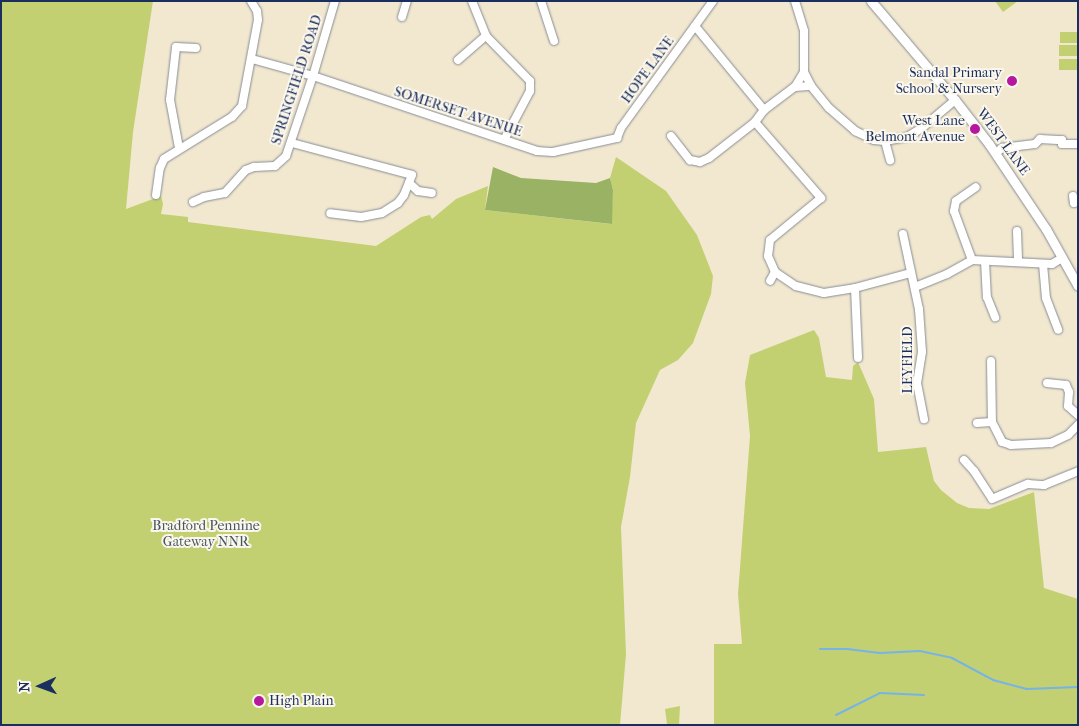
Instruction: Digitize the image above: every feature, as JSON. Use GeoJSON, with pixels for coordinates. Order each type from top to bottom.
{"type":"FeatureCollection","features":[{"type":"Feature","properties":{"kind":"street"},"geometry":{"type":"LineString","coordinates":[[156,195],[160,168],[164,159],[179,148],[228,120],[239,110],[244,100],[259,16],[251,1]]}},
{"type":"Feature","properties":{"kind":"street","name":"SPRINGFIELD ROAD"},"geometry":{"type":"LineString","coordinates":[[193,202],[204,197],[225,193],[250,168],[271,167],[279,164],[286,156],[292,143],[335,1]]}},
{"type":"Feature","properties":{"kind":"street"},"geometry":{"type":"LineString","coordinates":[[402,17],[407,1]]}},
{"type":"Feature","properties":{"kind":"street"},"geometry":{"type":"LineString","coordinates":[[472,1],[486,36],[527,77],[531,86],[504,140]]}},
{"type":"Feature","properties":{"kind":"street"},"geometry":{"type":"LineString","coordinates":[[541,1],[554,41]]}},
{"type":"Feature","properties":{"kind":"street","name":"HOPE LANE"},"geometry":{"type":"LineString","coordinates":[[597,141],[617,138],[621,128],[712,1]]}},
{"type":"Feature","properties":{"kind":"street"},"geometry":{"type":"LineString","coordinates":[[795,1],[804,31],[804,72],[811,86],[847,126],[865,137],[885,142],[897,140],[915,133],[955,100]]}},
{"type":"Feature","properties":{"kind":"street","name":"WEST LANE"},"geometry":{"type":"LineString","coordinates":[[871,1],[955,100],[996,153],[1078,286]]}},
{"type":"Feature","properties":{"kind":"street"},"geometry":{"type":"LineString","coordinates":[[694,26],[764,110]]}},
{"type":"Feature","properties":{"kind":"street"},"geometry":{"type":"LineString","coordinates":[[458,60],[486,36]]}},
{"type":"Feature","properties":{"kind":"street"},"geometry":{"type":"LineString","coordinates":[[179,148],[170,100],[176,47],[196,48]]}},
{"type":"Feature","properties":{"kind":"street","name":"SOMERSET AVENUE"},"geometry":{"type":"LineString","coordinates":[[252,59],[313,76],[504,140],[548,152],[597,141]]}},
{"type":"Feature","properties":{"kind":"street"},"geometry":{"type":"LineString","coordinates":[[671,136],[690,160],[700,162],[710,158],[755,122],[764,110],[795,87],[804,72]]}},
{"type":"Feature","properties":{"kind":"street"},"geometry":{"type":"LineString","coordinates":[[795,87],[811,86]]}},
{"type":"Feature","properties":{"kind":"street"},"geometry":{"type":"LineString","coordinates":[[755,122],[820,198],[770,240],[768,256],[775,272],[796,286],[818,293],[855,288],[911,273]]}},
{"type":"Feature","properties":{"kind":"street"},"geometry":{"type":"LineString","coordinates":[[996,153],[1002,148],[1035,144],[1040,139],[1062,140],[1062,144],[1078,144]]}},
{"type":"Feature","properties":{"kind":"street"},"geometry":{"type":"LineString","coordinates":[[885,142],[890,160]]}},
{"type":"Feature","properties":{"kind":"street"},"geometry":{"type":"LineString","coordinates":[[292,143],[412,175],[398,203],[382,213],[361,217],[330,213]]}},
{"type":"Feature","properties":{"kind":"street"},"geometry":{"type":"LineString","coordinates":[[409,184],[418,191],[432,194]]}},
{"type":"Feature","properties":{"kind":"street"},"geometry":{"type":"LineString","coordinates":[[972,260],[954,211],[956,201],[976,187]]}},
{"type":"Feature","properties":{"kind":"street"},"geometry":{"type":"LineString","coordinates":[[1017,231],[1018,262]]}},
{"type":"Feature","properties":{"kind":"street","name":"LEYFIELD"},"geometry":{"type":"LineString","coordinates":[[903,234],[915,287],[922,352],[917,383],[924,419]]}},
{"type":"Feature","properties":{"kind":"street"},"geometry":{"type":"LineString","coordinates":[[915,287],[947,274],[972,260],[1052,264],[1062,258]]}},
{"type":"Feature","properties":{"kind":"street"},"geometry":{"type":"LineString","coordinates":[[985,261],[987,297],[995,317]]}},
{"type":"Feature","properties":{"kind":"street"},"geometry":{"type":"LineString","coordinates":[[1043,264],[1046,298],[1058,330]]}},
{"type":"Feature","properties":{"kind":"street"},"geometry":{"type":"LineString","coordinates":[[770,280],[775,272]]}},
{"type":"Feature","properties":{"kind":"street"},"geometry":{"type":"LineString","coordinates":[[855,288],[858,358]]}},
{"type":"Feature","properties":{"kind":"street"},"geometry":{"type":"LineString","coordinates":[[991,360],[992,418],[998,438],[1006,444],[1051,443],[1068,436],[1078,425]]}},
{"type":"Feature","properties":{"kind":"street"},"geometry":{"type":"LineString","coordinates":[[1046,384],[1066,385],[1069,392],[1068,406],[1078,416]]}},
{"type":"Feature","properties":{"kind":"street"},"geometry":{"type":"LineString","coordinates":[[977,422],[992,418]]}},
{"type":"Feature","properties":{"kind":"street"},"geometry":{"type":"LineString","coordinates":[[964,460],[974,470],[992,499]]}},
{"type":"Feature","properties":{"kind":"street"},"geometry":{"type":"LineString","coordinates":[[983,502],[1028,484],[1044,485],[1077,475]]}},
{"type":"Feature","properties":{"kind":"green space","name":"Bradford Pennine Gateway NNR"},"geometry":{"type":"Polygon","coordinates":[[[1,1],[153,1],[133,132],[126,209],[161,196],[163,204],[161,214],[188,217],[188,222],[376,246],[421,217],[430,215],[432,219],[456,199],[488,186],[485,210],[611,224],[613,190],[610,178],[616,157],[666,191],[697,235],[713,276],[711,294],[693,343],[678,360],[660,370],[636,423],[630,477],[621,527],[626,654],[620,725],[1,725],[1,1]]]}},
{"type":"Feature","properties":{"kind":"green space"},"geometry":{"type":"Polygon","coordinates":[[[995,1],[1018,1],[1003,12],[995,1]]]}},
{"type":"Feature","properties":{"kind":"green space"},"geometry":{"type":"Polygon","coordinates":[[[1060,32],[1078,32],[1078,43],[1060,43],[1060,32]]]}},
{"type":"Feature","properties":{"kind":"green space"},"geometry":{"type":"Polygon","coordinates":[[[1059,45],[1078,45],[1078,56],[1059,56],[1059,45]]]}},
{"type":"Feature","properties":{"kind":"green space"},"geometry":{"type":"Polygon","coordinates":[[[1059,59],[1078,59],[1078,70],[1059,70],[1059,59]]]}},
{"type":"Feature","properties":{"kind":"green space"},"geometry":{"type":"Polygon","coordinates":[[[493,167],[521,178],[596,183],[610,178],[613,190],[612,224],[485,210],[493,167]]]}},
{"type":"Feature","properties":{"kind":"green space"},"geometry":{"type":"Polygon","coordinates":[[[814,330],[819,338],[826,377],[852,380],[853,366],[858,362],[874,399],[878,452],[926,447],[934,481],[941,490],[957,503],[969,508],[989,509],[1034,492],[1044,588],[1078,599],[1078,725],[714,725],[714,644],[742,644],[738,594],[750,436],[745,383],[750,355],[814,330]]]}},
{"type":"Feature","properties":{"kind":"green space"},"geometry":{"type":"Polygon","coordinates":[[[680,706],[679,725],[663,725],[667,724],[665,709],[680,706]]]}},
{"type":"Feature","properties":{"kind":"waterway"},"geometry":{"type":"LineString","coordinates":[[820,649],[847,649],[880,653],[920,651],[952,658],[993,680],[1027,689],[1078,687]]}},
{"type":"Feature","properties":{"kind":"waterway"},"geometry":{"type":"LineString","coordinates":[[836,715],[880,693],[924,695]]}},
{"type":"Feature","properties":{"kind":"place","name":"Sandal Primary School & Nursery"},"geometry":{"type":"Point","coordinates":[1012,81]}},
{"type":"Feature","properties":{"kind":"place","name":"West Lane Belmont Avenue"},"geometry":{"type":"Point","coordinates":[975,129]}},
{"type":"Feature","properties":{"kind":"place","name":"High Plain"},"geometry":{"type":"Point","coordinates":[259,701]}}]}
